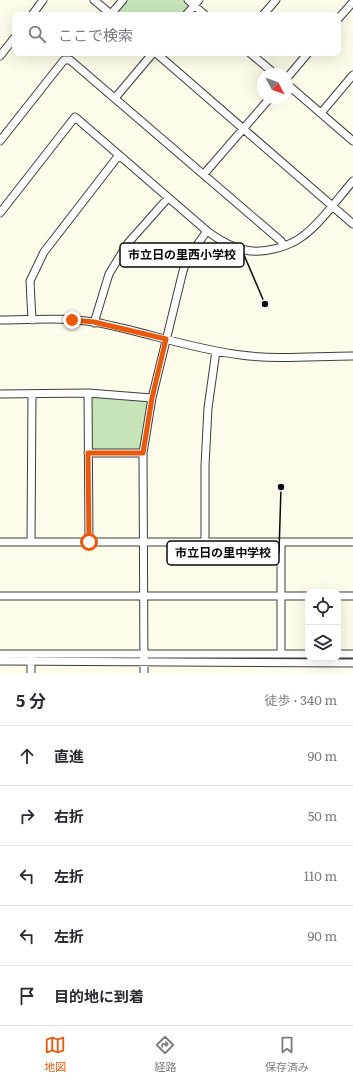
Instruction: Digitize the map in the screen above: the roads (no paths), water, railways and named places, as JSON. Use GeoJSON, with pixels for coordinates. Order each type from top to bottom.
{"type":"FeatureCollection","features":[{"type":"Feature","properties":{"kind":"street"},"geometry":{"type":"LineString","coordinates":[[34,12],[43,0]]}},
{"type":"Feature","properties":{"kind":"street"},"geometry":{"type":"LineString","coordinates":[[94,0],[108,12]]}},
{"type":"Feature","properties":{"kind":"street"},"geometry":{"type":"LineString","coordinates":[[113,12],[123,0]]}},
{"type":"Feature","properties":{"kind":"street"},"geometry":{"type":"LineString","coordinates":[[188,0],[196,3],[203,12]]}},
{"type":"Feature","properties":{"kind":"street"},"geometry":{"type":"LineString","coordinates":[[266,12],[276,0]]}},
{"type":"Feature","properties":{"kind":"street"},"geometry":{"type":"LineString","coordinates":[[341,16],[353,2]]}},
{"type":"Feature","properties":{"kind":"street"},"geometry":{"type":"LineString","coordinates":[[188,12],[196,3]]}},
{"type":"Feature","properties":{"kind":"street"},"geometry":{"type":"LineString","coordinates":[[0,56],[12,41]]}},
{"type":"Feature","properties":{"kind":"street"},"geometry":{"type":"LineString","coordinates":[[115,98],[151,56]]}},
{"type":"Feature","properties":{"kind":"street"},"geometry":{"type":"LineString","coordinates":[[158,56],[244,128],[353,224]]}},
{"type":"Feature","properties":{"kind":"street"},"geometry":{"type":"LineString","coordinates":[[254,56],[268,68]]}},
{"type":"Feature","properties":{"kind":"street"},"geometry":{"type":"LineString","coordinates":[[293,71],[305,56]]}},
{"type":"Feature","properties":{"kind":"street"},"geometry":{"type":"LineString","coordinates":[[0,141],[64,60],[70,60],[204,174],[281,241],[284,246]]}},
{"type":"Feature","properties":{"kind":"street"},"geometry":{"type":"LineString","coordinates":[[321,113],[353,75]]}},
{"type":"Feature","properties":{"kind":"street"},"geometry":{"type":"LineString","coordinates":[[293,89],[353,141]]}},
{"type":"Feature","properties":{"kind":"street"},"geometry":{"type":"LineString","coordinates":[[204,174],[265,104]]}},
{"type":"Feature","properties":{"kind":"street"},"geometry":{"type":"LineString","coordinates":[[0,213],[75,117],[207,231],[220,241],[246,251],[276,249],[291,244],[314,227],[353,181]]}},
{"type":"Feature","properties":{"kind":"street"},"geometry":{"type":"LineString","coordinates":[[32,320],[30,281],[44,252],[119,155]]}},
{"type":"Feature","properties":{"kind":"street"},"geometry":{"type":"LineString","coordinates":[[94,322],[109,274],[128,243],[168,198]]}},
{"type":"Feature","properties":{"kind":"street"},"geometry":{"type":"LineString","coordinates":[[144,673],[143,453],[152,398],[182,270],[187,259],[207,231]]}},
{"type":"Feature","properties":{"kind":"street"},"geometry":{"type":"LineString","coordinates":[[0,320],[72,320],[94,322],[242,356],[273,358],[353,356]]}},
{"type":"Feature","properties":{"kind":"street"},"geometry":{"type":"LineString","coordinates":[[205,542],[205,466],[208,408],[216,351]]}},
{"type":"Feature","properties":{"kind":"street"},"geometry":{"type":"LineString","coordinates":[[0,394],[88,393],[152,398]]}},
{"type":"Feature","properties":{"kind":"street"},"geometry":{"type":"LineString","coordinates":[[88,393],[89,542]]}},
{"type":"Feature","properties":{"kind":"street"},"geometry":{"type":"LineString","coordinates":[[31,542],[32,394]]}},
{"type":"Feature","properties":{"kind":"street"},"geometry":{"type":"LineString","coordinates":[[88,453],[143,453]]}},
{"type":"Feature","properties":{"kind":"street"},"geometry":{"type":"LineString","coordinates":[[0,542],[353,542]]}},
{"type":"Feature","properties":{"kind":"street"},"geometry":{"type":"LineString","coordinates":[[281,543],[281,654]]}},
{"type":"Feature","properties":{"kind":"street"},"geometry":{"type":"LineString","coordinates":[[0,596],[305,596]]}},
{"type":"Feature","properties":{"kind":"street"},"geometry":{"type":"LineString","coordinates":[[341,596],[353,596]]}},
{"type":"Feature","properties":{"kind":"street"},"geometry":{"type":"LineString","coordinates":[[31,653],[31,673]]}},
{"type":"Feature","properties":{"kind":"street"},"geometry":{"type":"LineString","coordinates":[[0,654],[305,654]]}},
{"type":"Feature","properties":{"kind":"street"},"geometry":{"type":"LineString","coordinates":[[341,654],[353,654]]}},
{"type":"Feature","properties":{"kind":"street"},"geometry":{"type":"LineString","coordinates":[[0,662],[353,663]]}},
{"type":"Feature","properties":{"kind":"place","name":"市立日の里西小学校"},"geometry":{"type":"Point","coordinates":[265,304]}},
{"type":"Feature","properties":{"kind":"place","name":"市立日の里中学校"},"geometry":{"type":"Point","coordinates":[281,487]}}]}
